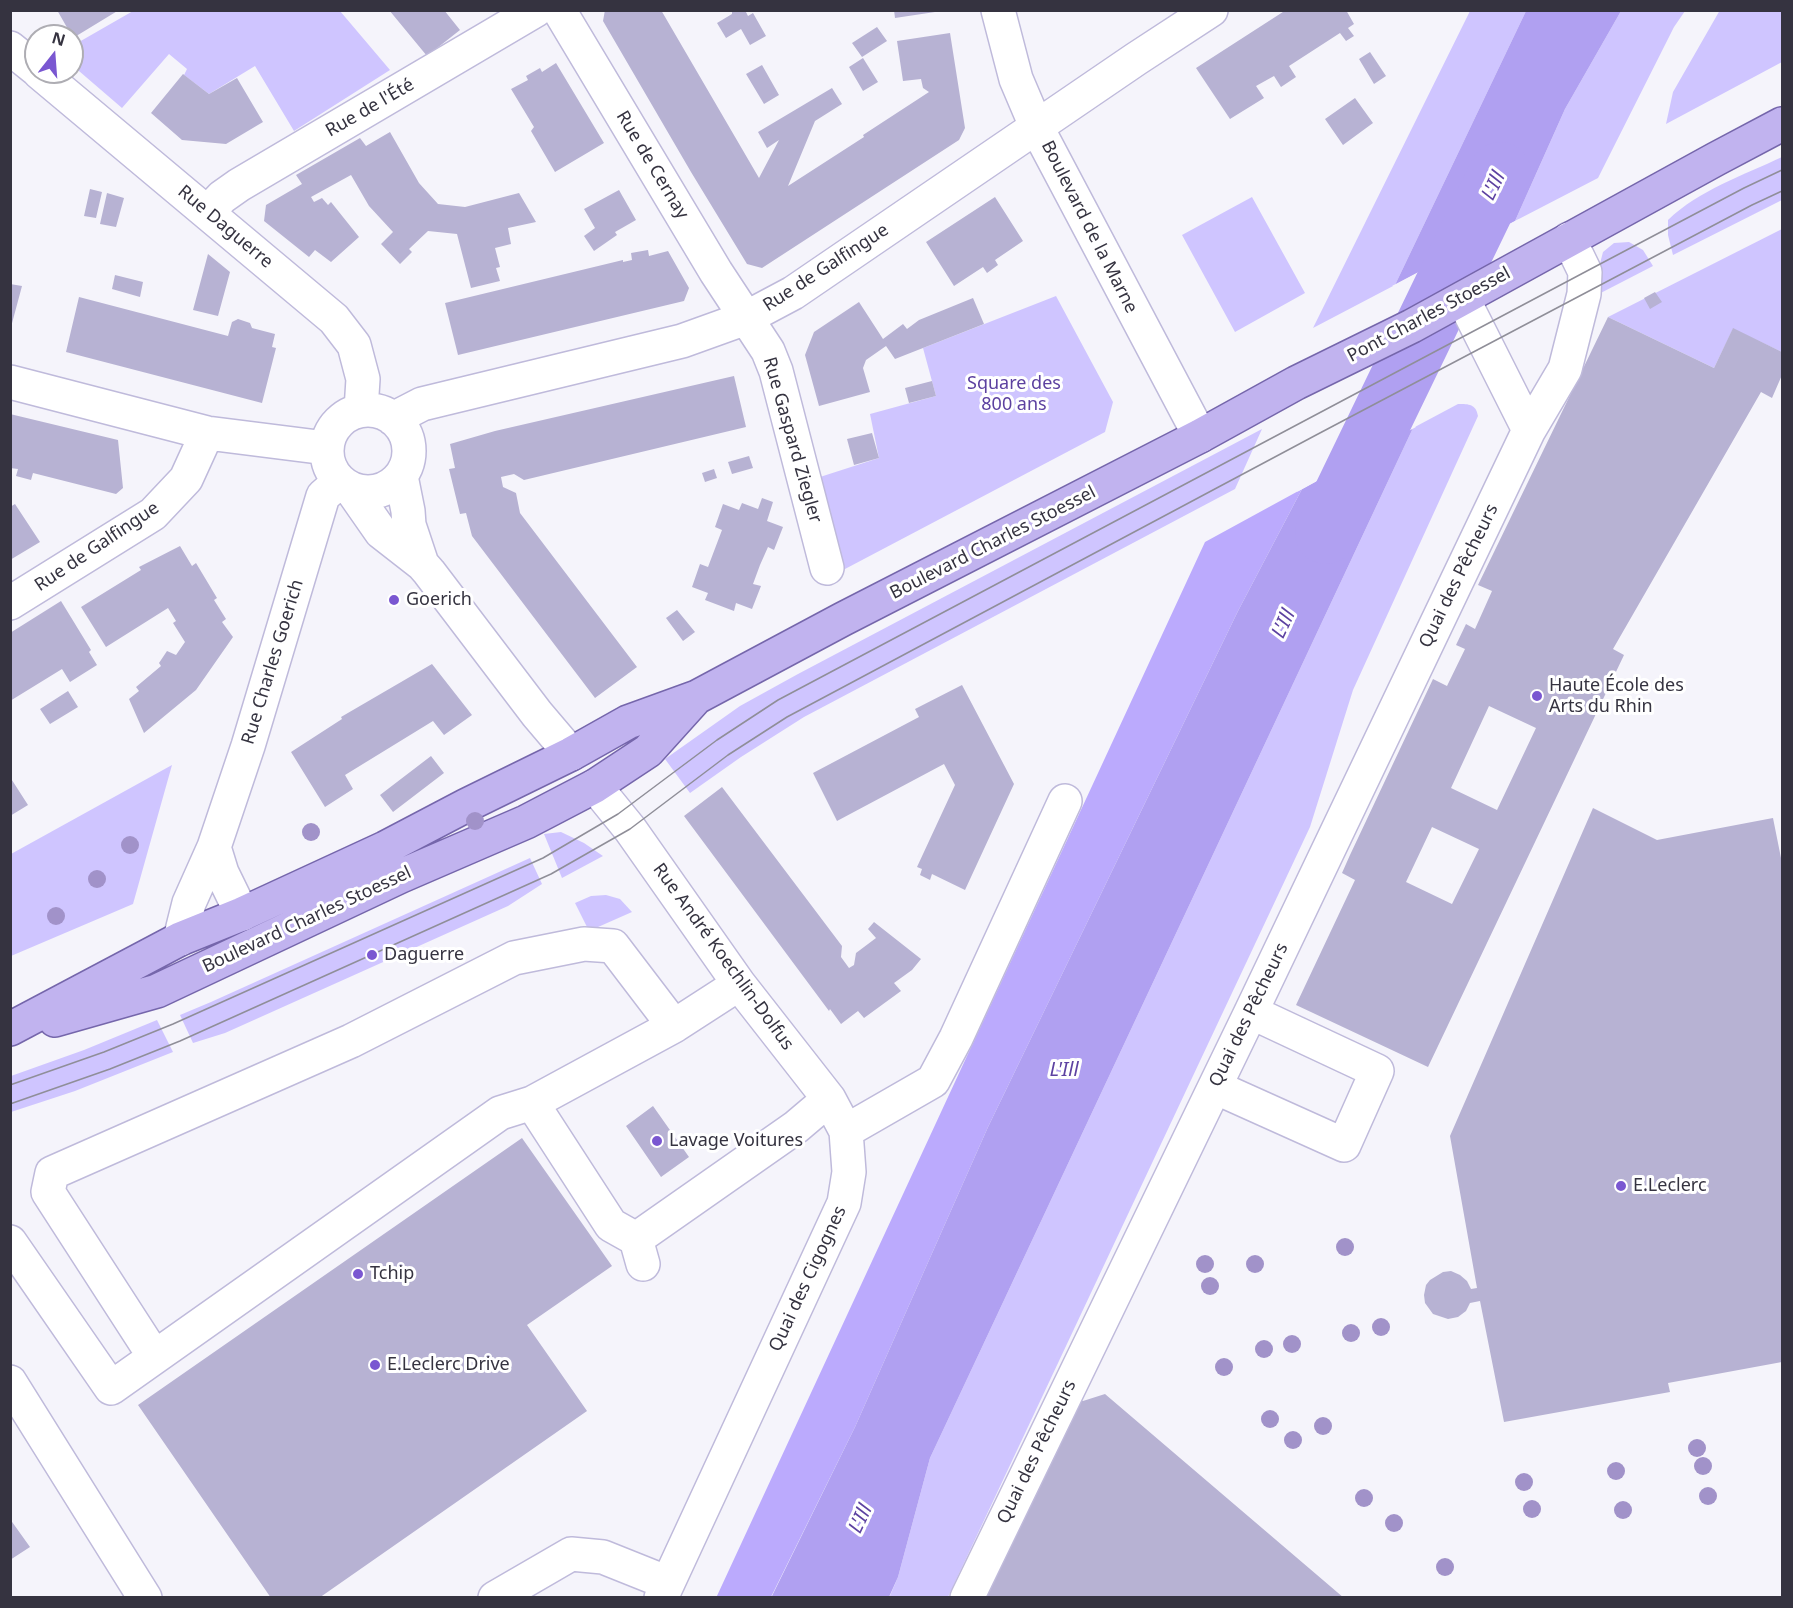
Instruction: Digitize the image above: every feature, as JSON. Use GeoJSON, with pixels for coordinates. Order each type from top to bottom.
{"type":"FeatureCollection","features":[{"type":"Feature","properties":{"kind":"main road"},"geometry":{"type":"LineString","coordinates":[[1569,239],[1782,124]]}},
{"type":"Feature","properties":{"kind":"main road","name":"Pont Charles Stoessel"},"geometry":{"type":"LineString","coordinates":[[1287,387],[1412,326],[1569,239]]}},
{"type":"Feature","properties":{"kind":"main road","name":"Boulevard Charles Stoessel"},"geometry":{"type":"LineString","coordinates":[[10,1029],[180,939],[242,914],[386,848],[571,754],[628,722],[697,696],[1200,436],[1287,387]]}},
{"type":"Feature","properties":{"kind":"main road","name":"Boulevard Charles Stoessel"},"geometry":{"type":"LineString","coordinates":[[10,1029],[59,1019],[157,991],[401,876],[526,822],[595,786],[648,751],[697,696]]}},
{"type":"Feature","properties":{"kind":"main road"},"geometry":{"type":"LineString","coordinates":[[571,754],[595,786]]}},
{"type":"Feature","properties":{"kind":"street","name":"Rue de l'Été"},"geometry":{"type":"LineString","coordinates":[[208,212],[222,197],[239,185],[536,10]]}},
{"type":"Feature","properties":{"kind":"street","name":"Rue de Cernay"},"geometry":{"type":"LineString","coordinates":[[559,10],[746,318]]}},
{"type":"Feature","properties":{"kind":"street","name":"Boulevard de la Marne"},"geometry":{"type":"LineString","coordinates":[[998,10],[1016,79],[1036,126],[1200,436]]}},
{"type":"Feature","properties":{"kind":"street","name":"Rue de Galfingue"},"geometry":{"type":"LineString","coordinates":[[393,418],[422,404],[682,341],[746,318],[793,293],[1036,126],[1211,10]]}},
{"type":"Feature","properties":{"kind":"street","name":"Rue Daguerre"},"geometry":{"type":"LineString","coordinates":[[10,48],[24,60]]}},
{"type":"Feature","properties":{"kind":"street","name":"Rue Daguerre"},"geometry":{"type":"LineString","coordinates":[[54,84],[334,319],[354,345],[363,380],[361,410]]}},
{"type":"Feature","properties":{"kind":"street","name":"Quai des Pêcheurs"},"geometry":{"type":"LineString","coordinates":[[967,1598],[1215,1087],[1528,430],[1564,369],[1584,294],[1585,272],[1569,239]]}},
{"type":"Feature","properties":{"kind":"street"},"geometry":{"type":"LineString","coordinates":[[1463,299],[1528,430]]}},
{"type":"Feature","properties":{"kind":"street","name":"Rue Gaspard Ziegler"},"geometry":{"type":"LineString","coordinates":[[746,318],[768,351],[776,371],[827,568]]}},
{"type":"Feature","properties":{"kind":"street"},"geometry":{"type":"LineString","coordinates":[[10,382],[207,433],[326,448]]}},
{"type":"Feature","properties":{"kind":"street"},"geometry":{"type":"LineString","coordinates":[[345,485],[364,493],[378,492],[401,476],[409,457],[409,446],[407,436],[393,418],[383,413],[361,410],[344,417],[332,430],[326,448],[329,466],[381,532],[422,564],[537,714],[571,754]]}},
{"type":"Feature","properties":{"kind":"street","name":"Rue de Galfingue"},"geometry":{"type":"LineString","coordinates":[[10,603],[153,514],[186,479],[207,433]]}},
{"type":"Feature","properties":{"kind":"street"},"geometry":{"type":"LineString","coordinates":[[401,476],[409,525],[422,564]]}},
{"type":"Feature","properties":{"kind":"street","name":"Rue Charles Goerich"},"geometry":{"type":"LineString","coordinates":[[180,939],[189,903],[214,848],[251,736],[322,496],[345,485]]}},
{"type":"Feature","properties":{"kind":"street","name":"Rue André Koechlin-Dolfus"},"geometry":{"type":"LineString","coordinates":[[595,786],[630,829],[739,984],[829,1099],[846,1131]]}},
{"type":"Feature","properties":{"kind":"street"},"geometry":{"type":"LineString","coordinates":[[846,1131],[933,1081],[961,1027],[1065,801]]}},
{"type":"Feature","properties":{"kind":"street"},"geometry":{"type":"LineString","coordinates":[[214,848],[222,873],[242,914]]}},
{"type":"Feature","properties":{"kind":"street"},"geometry":{"type":"LineString","coordinates":[[154,1356],[48,1192],[52,1173],[351,1041],[514,958],[584,944],[613,946],[674,1026]]}},
{"type":"Feature","properties":{"kind":"street"},"geometry":{"type":"LineString","coordinates":[[10,1242],[111,1388],[500,1113],[532,1103],[674,1026],[739,984]]}},
{"type":"Feature","properties":{"kind":"street"},"geometry":{"type":"LineString","coordinates":[[1215,1087],[1344,1145],[1377,1071],[1251,1012]]}},
{"type":"Feature","properties":{"kind":"street"},"geometry":{"type":"LineString","coordinates":[[532,1103],[611,1225],[640,1251],[829,1099]]}},
{"type":"Feature","properties":{"kind":"street","name":"Quai des Cigognes"},"geometry":{"type":"LineString","coordinates":[[664,1590],[844,1203],[849,1172],[846,1131]]}},
{"type":"Feature","properties":{"kind":"street"},"geometry":{"type":"LineString","coordinates":[[10,1382],[145,1598]]}},
{"type":"Feature","properties":{"kind":"street"},"geometry":{"type":"LineString","coordinates":[[495,1598],[571,1554],[603,1557],[664,1590]]}},
{"type":"Feature","properties":{"kind":"green space"},"geometry":{"type":"Polygon","coordinates":[[[1720,10],[1782,11],[1782,62],[1666,124],[1673,92],[1720,10]]]}},
{"type":"Feature","properties":{"kind":"green space"},"geometry":{"type":"Polygon","coordinates":[[[133,11],[340,11],[390,70],[294,131],[255,66],[209,94],[184,75],[187,69],[169,54],[122,108],[84,75],[84,39],[133,11]]]}},
{"type":"Feature","properties":{"kind":"green space"},"geometry":{"type":"Polygon","coordinates":[[[1470,11],[1526,11],[1395,285],[1313,328],[1470,11]]]}},
{"type":"Feature","properties":{"kind":"green space"},"geometry":{"type":"Polygon","coordinates":[[[1621,11],[1685,11],[1674,27],[1598,178],[1515,221],[1565,109],[1621,11]]]}},
{"type":"Feature","properties":{"kind":"green space"},"geometry":{"type":"Polygon","coordinates":[[[1782,157],[1782,200],[1673,255],[1668,235],[1668,220],[1680,209],[1737,177],[1782,157]]]}},
{"type":"Feature","properties":{"kind":"green space"},"geometry":{"type":"Polygon","coordinates":[[[1252,197],[1305,293],[1235,332],[1182,235],[1252,197]]]}},
{"type":"Feature","properties":{"kind":"green space"},"geometry":{"type":"Polygon","coordinates":[[[1782,229],[1782,352],[1733,329],[1714,368],[1608,317],[1782,229]]]}},
{"type":"Feature","properties":{"kind":"green space"},"geometry":{"type":"Polygon","coordinates":[[[1629,242],[1643,250],[1653,266],[1591,298],[1603,252],[1614,243],[1629,242]]]}},
{"type":"Feature","properties":{"kind":"green space","name":"Square des 800 ans"},"geometry":{"type":"Polygon","coordinates":[[[1056,296],[1113,402],[1105,432],[845,569],[820,477],[879,458],[870,414],[936,396],[923,348],[1056,296]]]}},
{"type":"Feature","properties":{"kind":"green space"},"geometry":{"type":"Polygon","coordinates":[[[1458,404],[1465,404],[1476,409],[1478,416],[1353,690],[1310,827],[948,1597],[889,1598],[898,1577],[930,1458],[1413,428],[1458,404]]]}},
{"type":"Feature","properties":{"kind":"green space"},"geometry":{"type":"Polygon","coordinates":[[[1262,429],[1235,489],[804,717],[690,793],[665,759],[740,706],[1262,429]]]}},
{"type":"Feature","properties":{"kind":"green space"},"geometry":{"type":"Polygon","coordinates":[[[172,765],[133,904],[11,956],[11,854],[172,765]]]}},
{"type":"Feature","properties":{"kind":"green space"},"geometry":{"type":"Polygon","coordinates":[[[561,832],[584,843],[603,856],[562,878],[544,834],[561,832]]]}},
{"type":"Feature","properties":{"kind":"green space"},"geometry":{"type":"Polygon","coordinates":[[[530,858],[542,884],[508,906],[225,1033],[193,1043],[180,1015],[530,858]]]}},
{"type":"Feature","properties":{"kind":"green space"},"geometry":{"type":"Polygon","coordinates":[[[606,895],[620,899],[632,912],[589,931],[575,903],[591,896],[606,895]]]}},
{"type":"Feature","properties":{"kind":"green space"},"geometry":{"type":"Polygon","coordinates":[[[157,1020],[173,1052],[75,1091],[11,1112],[11,1076],[84,1050],[157,1020]]]}},
{"type":"Feature","properties":{"kind":"shaded area"},"geometry":{"type":"Polygon","coordinates":[[[1302,489],[1238,611],[988,1127],[855,1427],[771,1597],[716,1598],[1205,542],[1302,489]]]}},
{"type":"Feature","properties":{"kind":"water"},"geometry":{"type":"Polygon","coordinates":[[[1526,11],[1621,11],[1565,109],[1515,221],[1395,285],[1526,11]]]}},
{"type":"Feature","properties":{"kind":"water"},"geometry":{"type":"Polygon","coordinates":[[[1413,428],[930,1458],[898,1577],[889,1597],[771,1598],[855,1427],[988,1127],[1238,611],[1302,489],[1413,428]]]}},
{"type":"Feature","properties":{"kind":"pier"},"geometry":{"type":"Polygon","coordinates":[[[1519,219],[1516,224],[1396,287],[1392,286],[1519,219]]]}},
{"type":"Feature","properties":{"kind":"pier"},"geometry":{"type":"Polygon","coordinates":[[[1414,425],[1416,427],[1297,492],[1300,487],[1414,425]]]}},
{"type":"Feature","properties":{"kind":"building"},"geometry":{"type":"Polygon","coordinates":[[[57,10],[119,10],[84,31],[84,24],[65,24],[57,10]]]}},
{"type":"Feature","properties":{"kind":"building"},"geometry":{"type":"Polygon","coordinates":[[[389,10],[444,10],[460,30],[427,56],[389,10]]]}},
{"type":"Feature","properties":{"kind":"building"},"geometry":{"type":"Polygon","coordinates":[[[605,10],[661,10],[759,178],[779,140],[767,148],[758,132],[832,88],[842,104],[815,121],[788,186],[929,92],[923,88],[921,79],[903,81],[897,41],[950,33],[965,128],[959,140],[762,268],[747,264],[603,21],[605,10]]]}},
{"type":"Feature","properties":{"kind":"building"},"geometry":{"type":"Polygon","coordinates":[[[732,10],[745,10],[748,16],[753,13],[766,36],[750,45],[741,29],[726,38],[717,23],[732,14],[732,10]]]}},
{"type":"Feature","properties":{"kind":"building"},"geometry":{"type":"Polygon","coordinates":[[[894,10],[935,10],[935,12],[895,18],[894,10]]]}},
{"type":"Feature","properties":{"kind":"building"},"geometry":{"type":"Polygon","coordinates":[[[1286,10],[1346,10],[1354,24],[1348,28],[1354,36],[1346,41],[1340,33],[1289,66],[1296,77],[1281,87],[1274,76],[1256,86],[1264,98],[1230,119],[1196,68],[1286,10]]]}},
{"type":"Feature","properties":{"kind":"building"},"geometry":{"type":"Polygon","coordinates":[[[877,27],[887,41],[862,57],[852,43],[877,27]]]}},
{"type":"Feature","properties":{"kind":"building"},"geometry":{"type":"Polygon","coordinates":[[[1370,52],[1386,76],[1374,84],[1359,59],[1370,52]]]}},
{"type":"Feature","properties":{"kind":"building"},"geometry":{"type":"Polygon","coordinates":[[[863,58],[878,82],[863,91],[849,67],[863,58]]]}},
{"type":"Feature","properties":{"kind":"building"},"geometry":{"type":"Polygon","coordinates":[[[556,63],[604,143],[555,172],[531,131],[534,127],[511,89],[528,80],[526,76],[540,68],[542,72],[556,63]]]}},
{"type":"Feature","properties":{"kind":"building"},"geometry":{"type":"Polygon","coordinates":[[[762,65],[779,95],[764,104],[746,74],[762,65]]]}},
{"type":"Feature","properties":{"kind":"building"},"geometry":{"type":"Polygon","coordinates":[[[183,74],[209,94],[237,78],[263,122],[226,144],[182,140],[151,113],[183,74]]]}},
{"type":"Feature","properties":{"kind":"building"},"geometry":{"type":"Polygon","coordinates":[[[1355,98],[1373,123],[1343,145],[1325,119],[1355,98]]]}},
{"type":"Feature","properties":{"kind":"building"},"geometry":{"type":"Polygon","coordinates":[[[390,132],[419,183],[438,204],[465,207],[519,193],[536,222],[508,228],[511,244],[495,248],[500,267],[496,268],[500,281],[471,288],[457,234],[428,231],[409,249],[412,252],[400,264],[381,244],[393,232],[369,206],[351,175],[311,197],[314,202],[322,198],[328,205],[331,202],[359,237],[331,262],[315,250],[309,257],[264,221],[266,205],[302,184],[296,175],[360,138],[366,146],[390,132]]]}},
{"type":"Feature","properties":{"kind":"building"},"geometry":{"type":"Polygon","coordinates":[[[90,189],[102,192],[96,218],[84,216],[90,189]]]}},
{"type":"Feature","properties":{"kind":"building"},"geometry":{"type":"Polygon","coordinates":[[[619,190],[636,220],[615,232],[617,235],[594,251],[584,236],[595,228],[584,209],[619,190]]]}},
{"type":"Feature","properties":{"kind":"building"},"geometry":{"type":"Polygon","coordinates":[[[107,193],[124,198],[116,227],[100,224],[107,193]]]}},
{"type":"Feature","properties":{"kind":"building"},"geometry":{"type":"Polygon","coordinates":[[[995,197],[1023,241],[995,260],[998,265],[987,273],[983,267],[954,286],[926,242],[995,197]]]}},
{"type":"Feature","properties":{"kind":"building"},"geometry":{"type":"Polygon","coordinates":[[[648,250],[649,256],[668,251],[689,288],[684,301],[458,355],[445,303],[623,260],[623,262],[632,260],[631,253],[648,250]]]}},
{"type":"Feature","properties":{"kind":"building"},"geometry":{"type":"Polygon","coordinates":[[[208,254],[230,272],[218,316],[193,310],[208,254]]]}},
{"type":"Feature","properties":{"kind":"building"},"geometry":{"type":"Polygon","coordinates":[[[115,275],[143,282],[140,297],[112,289],[115,275]]]}},
{"type":"Feature","properties":{"kind":"building"},"geometry":{"type":"Polygon","coordinates":[[[10,284],[22,286],[11,327],[10,327],[10,284]]]}},
{"type":"Feature","properties":{"kind":"building"},"geometry":{"type":"Polygon","coordinates":[[[1655,292],[1662,302],[1650,309],[1644,298],[1655,292]]]}},
{"type":"Feature","properties":{"kind":"building"},"geometry":{"type":"Polygon","coordinates":[[[79,297],[228,336],[232,322],[238,319],[250,323],[252,328],[275,334],[272,347],[276,348],[262,403],[66,352],[79,297]]]}},
{"type":"Feature","properties":{"kind":"building"},"geometry":{"type":"Polygon","coordinates":[[[973,298],[984,324],[895,359],[886,346],[866,360],[863,368],[870,392],[819,406],[805,355],[814,332],[859,302],[883,339],[903,324],[907,329],[919,320],[973,298]]]}},
{"type":"Feature","properties":{"kind":"building","name":"Haute École des Arts du Rhin"},"geometry":{"type":"Polygon","coordinates":[[[1608,317],[1714,368],[1733,328],[1782,352],[1782,375],[1772,398],[1761,392],[1613,649],[1624,655],[1428,1067],[1296,1005],[1355,880],[1342,873],[1433,679],[1447,686],[1465,649],[1456,645],[1466,624],[1475,629],[1492,591],[1478,585],[1608,317]],[[1489,706],[1451,788],[1497,810],[1536,728],[1489,706]],[[1432,827],[1406,882],[1452,904],[1479,849],[1432,827]]]}},
{"type":"Feature","properties":{"kind":"building"},"geometry":{"type":"Polygon","coordinates":[[[734,376],[746,427],[524,480],[514,474],[501,477],[503,487],[516,493],[520,513],[637,667],[595,698],[472,536],[466,513],[460,514],[449,469],[455,468],[450,444],[495,431],[734,376]]]}},
{"type":"Feature","properties":{"kind":"building"},"geometry":{"type":"Polygon","coordinates":[[[932,381],[936,396],[909,403],[905,388],[932,381]]]}},
{"type":"Feature","properties":{"kind":"building"},"geometry":{"type":"Polygon","coordinates":[[[10,414],[118,440],[123,488],[116,494],[33,473],[31,480],[16,476],[18,469],[10,468],[10,414]]]}},
{"type":"Feature","properties":{"kind":"building"},"geometry":{"type":"Polygon","coordinates":[[[872,433],[879,458],[854,465],[847,439],[872,433]]]}},
{"type":"Feature","properties":{"kind":"building"},"geometry":{"type":"Polygon","coordinates":[[[749,456],[753,468],[732,474],[728,462],[749,456]]]}},
{"type":"Feature","properties":{"kind":"building"},"geometry":{"type":"Polygon","coordinates":[[[714,469],[717,478],[705,482],[702,473],[714,469]]]}},
{"type":"Feature","properties":{"kind":"building"},"geometry":{"type":"Polygon","coordinates":[[[762,498],[773,502],[767,521],[783,527],[774,550],[768,547],[760,565],[753,584],[761,586],[752,609],[736,603],[734,611],[705,600],[708,593],[692,587],[700,564],[708,567],[722,530],[715,527],[723,504],[739,510],[742,503],[758,509],[762,498]]]}},
{"type":"Feature","properties":{"kind":"building"},"geometry":{"type":"Polygon","coordinates":[[[15,504],[40,542],[10,560],[10,507],[15,504]]]}},
{"type":"Feature","properties":{"kind":"building"},"geometry":{"type":"Polygon","coordinates":[[[180,546],[192,566],[196,563],[217,598],[214,600],[226,619],[222,622],[233,637],[196,690],[144,733],[129,699],[139,691],[136,687],[161,666],[159,663],[167,651],[176,655],[185,642],[173,623],[176,621],[168,608],[106,647],[81,607],[141,570],[139,567],[180,546]]]}},
{"type":"Feature","properties":{"kind":"building"},"geometry":{"type":"Polygon","coordinates":[[[61,601],[91,650],[89,652],[97,665],[70,682],[62,669],[10,701],[10,633],[61,601]]]}},
{"type":"Feature","properties":{"kind":"building"},"geometry":{"type":"Polygon","coordinates":[[[677,610],[695,632],[683,641],[666,618],[677,610]]]}},
{"type":"Feature","properties":{"kind":"building"},"geometry":{"type":"Polygon","coordinates":[[[432,664],[472,715],[444,735],[433,721],[345,775],[353,789],[325,807],[291,752],[342,719],[341,717],[432,664]]]}},
{"type":"Feature","properties":{"kind":"building"},"geometry":{"type":"Polygon","coordinates":[[[962,685],[1014,784],[965,890],[932,874],[930,880],[920,875],[922,869],[917,867],[955,785],[944,764],[837,821],[813,773],[919,717],[915,709],[962,685]]]}},
{"type":"Feature","properties":{"kind":"building"},"geometry":{"type":"Polygon","coordinates":[[[68,691],[78,707],[50,724],[40,709],[68,691]]]}},
{"type":"Feature","properties":{"kind":"building"},"geometry":{"type":"Polygon","coordinates":[[[431,756],[444,773],[393,812],[380,795],[431,756]]]}},
{"type":"Feature","properties":{"kind":"building"},"geometry":{"type":"Polygon","coordinates":[[[10,777],[28,805],[10,816],[10,777]]]}},
{"type":"Feature","properties":{"kind":"building"},"geometry":{"type":"Polygon","coordinates":[[[722,787],[842,946],[841,957],[849,968],[854,965],[856,953],[876,938],[868,929],[874,922],[921,959],[912,970],[894,983],[901,991],[864,1018],[858,1011],[841,1024],[830,1009],[829,1011],[684,816],[722,787]]]}},
{"type":"Feature","properties":{"kind":"building","name":"E.Leclerc"},"geometry":{"type":"Polygon","coordinates":[[[1593,808],[1657,840],[1773,818],[1782,858],[1782,1362],[1668,1383],[1670,1392],[1504,1422],[1480,1301],[1470,1303],[1466,1311],[1458,1317],[1448,1319],[1433,1314],[1425,1303],[1424,1295],[1426,1285],[1430,1280],[1443,1272],[1451,1271],[1460,1275],[1471,1289],[1477,1288],[1450,1136],[1593,808]]]}},
{"type":"Feature","properties":{"kind":"building","name":"Lavage Voitures"},"geometry":{"type":"Polygon","coordinates":[[[653,1106],[689,1157],[661,1177],[626,1126],[653,1106]]]}},
{"type":"Feature","properties":{"kind":"building","name":"E.Leclerc Drive"},"geometry":{"type":"Polygon","coordinates":[[[522,1138],[612,1266],[527,1325],[587,1411],[319,1598],[271,1598],[138,1405],[522,1138]]]}},
{"type":"Feature","properties":{"kind":"building"},"geometry":{"type":"Polygon","coordinates":[[[1105,1394],[1344,1598],[985,1598],[1079,1400],[1083,1401],[1105,1394]]]}},
{"type":"Feature","properties":{"kind":"building"},"geometry":{"type":"Polygon","coordinates":[[[10,1519],[30,1547],[10,1560],[10,1519]]]}},
{"type":"Feature","properties":{"kind":"waterway","name":"L'Ill"},"geometry":{"type":"LineString","coordinates":[[1326,533],[1500,173]]}},
{"type":"Feature","properties":{"kind":"tram line"},"geometry":{"type":"LineString","coordinates":[[10,1085],[104,1052],[173,1024],[543,858],[618,814],[717,740],[778,700],[1744,188],[1782,170]]}},
{"type":"Feature","properties":{"kind":"tram line"},"geometry":{"type":"LineString","coordinates":[[10,1104],[110,1069],[180,1041],[551,874],[630,829],[728,755],[787,717],[1318,434],[1782,191]]}},
{"type":"Feature","properties":{"kind":"place","name":"Goerich"},"geometry":{"type":"Point","coordinates":[394,600]}},
{"type":"Feature","properties":{"kind":"place","name":"Haute École des Arts du Rhin"},"geometry":{"type":"Point","coordinates":[1537,696]}},
{"type":"Feature","properties":{"kind":"place","name":"Daguerre"},"geometry":{"type":"Point","coordinates":[372,955]}},
{"type":"Feature","properties":{"kind":"place","name":"Lavage Voitures"},"geometry":{"type":"Point","coordinates":[657,1141]}},
{"type":"Feature","properties":{"kind":"place","name":"E.Leclerc"},"geometry":{"type":"Point","coordinates":[1621,1186]}},
{"type":"Feature","properties":{"kind":"place","name":"Tchip"},"geometry":{"type":"Point","coordinates":[358,1274]}},
{"type":"Feature","properties":{"kind":"place","name":"E.Leclerc Drive"},"geometry":{"type":"Point","coordinates":[375,1365]}}]}
